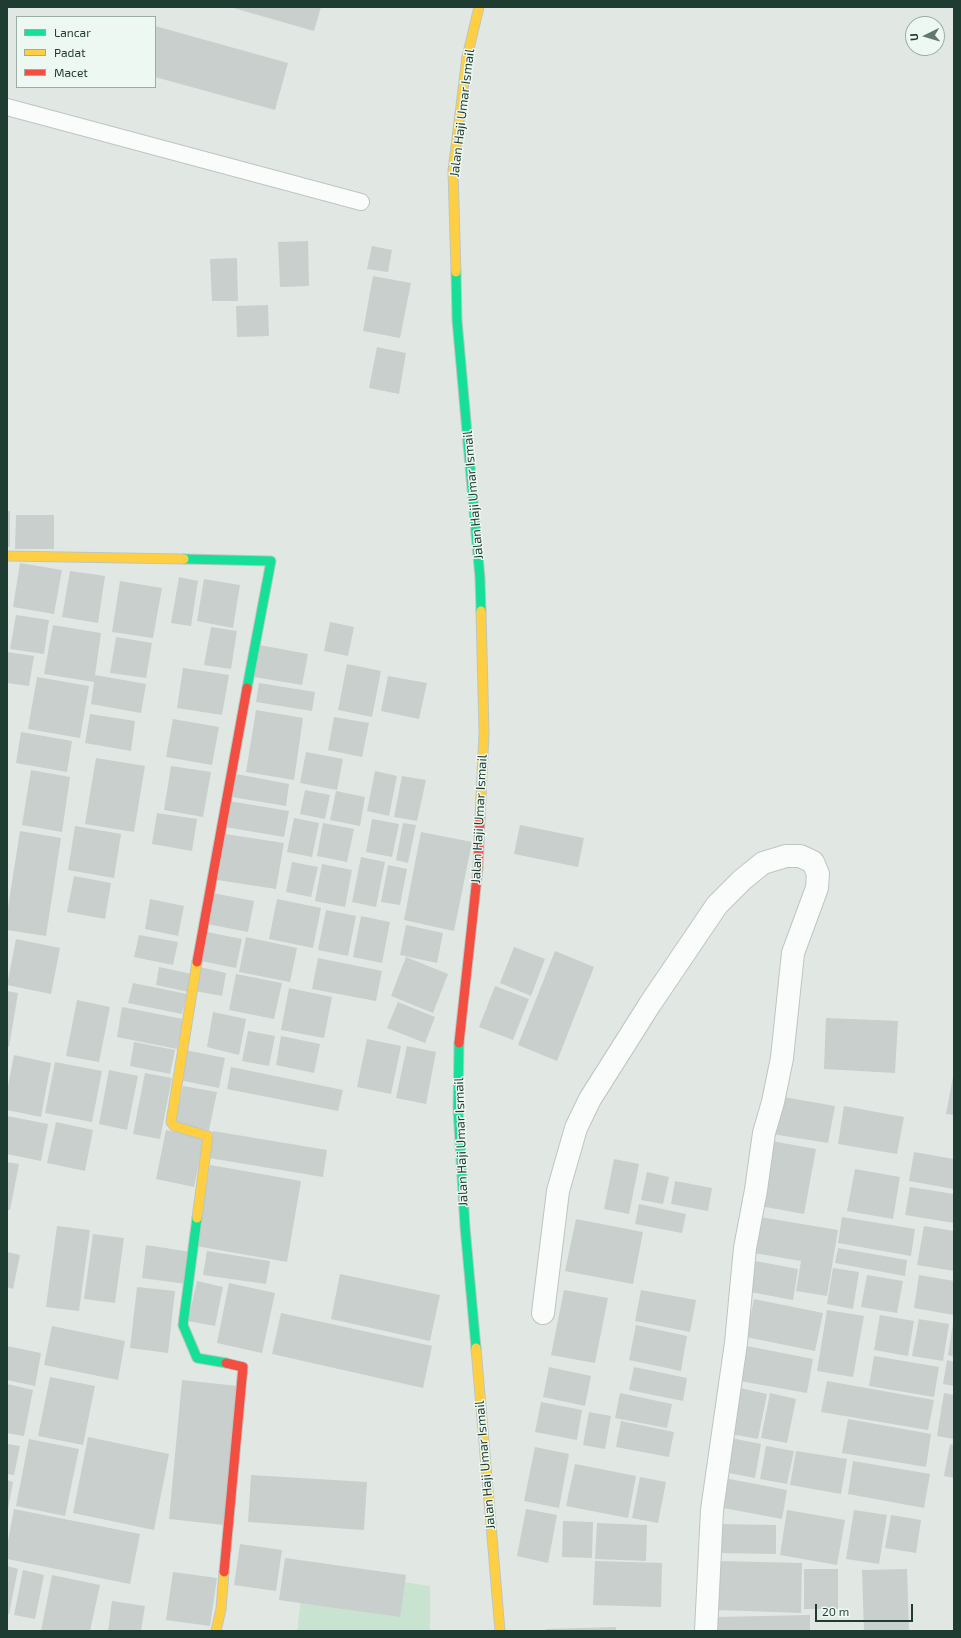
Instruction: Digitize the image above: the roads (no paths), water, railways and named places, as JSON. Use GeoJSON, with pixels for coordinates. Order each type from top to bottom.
{"type":"FeatureCollection","features":[{"type":"Feature","properties":{"kind":"main road","name":"Jalan Haji Umar Ismail"},"geometry":{"type":"LineString","coordinates":[[479,7],[467,57],[453,172],[457,320],[480,578],[484,733],[478,868],[459,1031],[458,1109],[465,1227],[500,1631]]}},
{"type":"Feature","properties":{"kind":"main road"},"geometry":{"type":"LineString","coordinates":[[7,556],[270,561],[197,959],[171,1122],[174,1126],[208,1136],[183,1325],[197,1358],[210,1359],[243,1367],[221,1609],[216,1631]]}},
{"type":"Feature","properties":{"kind":"street"},"geometry":{"type":"LineString","coordinates":[[543,1313],[558,1191],[576,1128],[590,1099],[650,1004],[718,906],[742,880],[763,863],[786,856],[800,856],[812,862],[818,874],[817,888],[793,953],[782,1058],[773,1102],[764,1133],[756,1190],[745,1248],[736,1343],[712,1510],[706,1631]]}},
{"type":"Feature","properties":{"kind":"lane"},"geometry":{"type":"LineString","coordinates":[[7,108],[362,202]]}}]}
